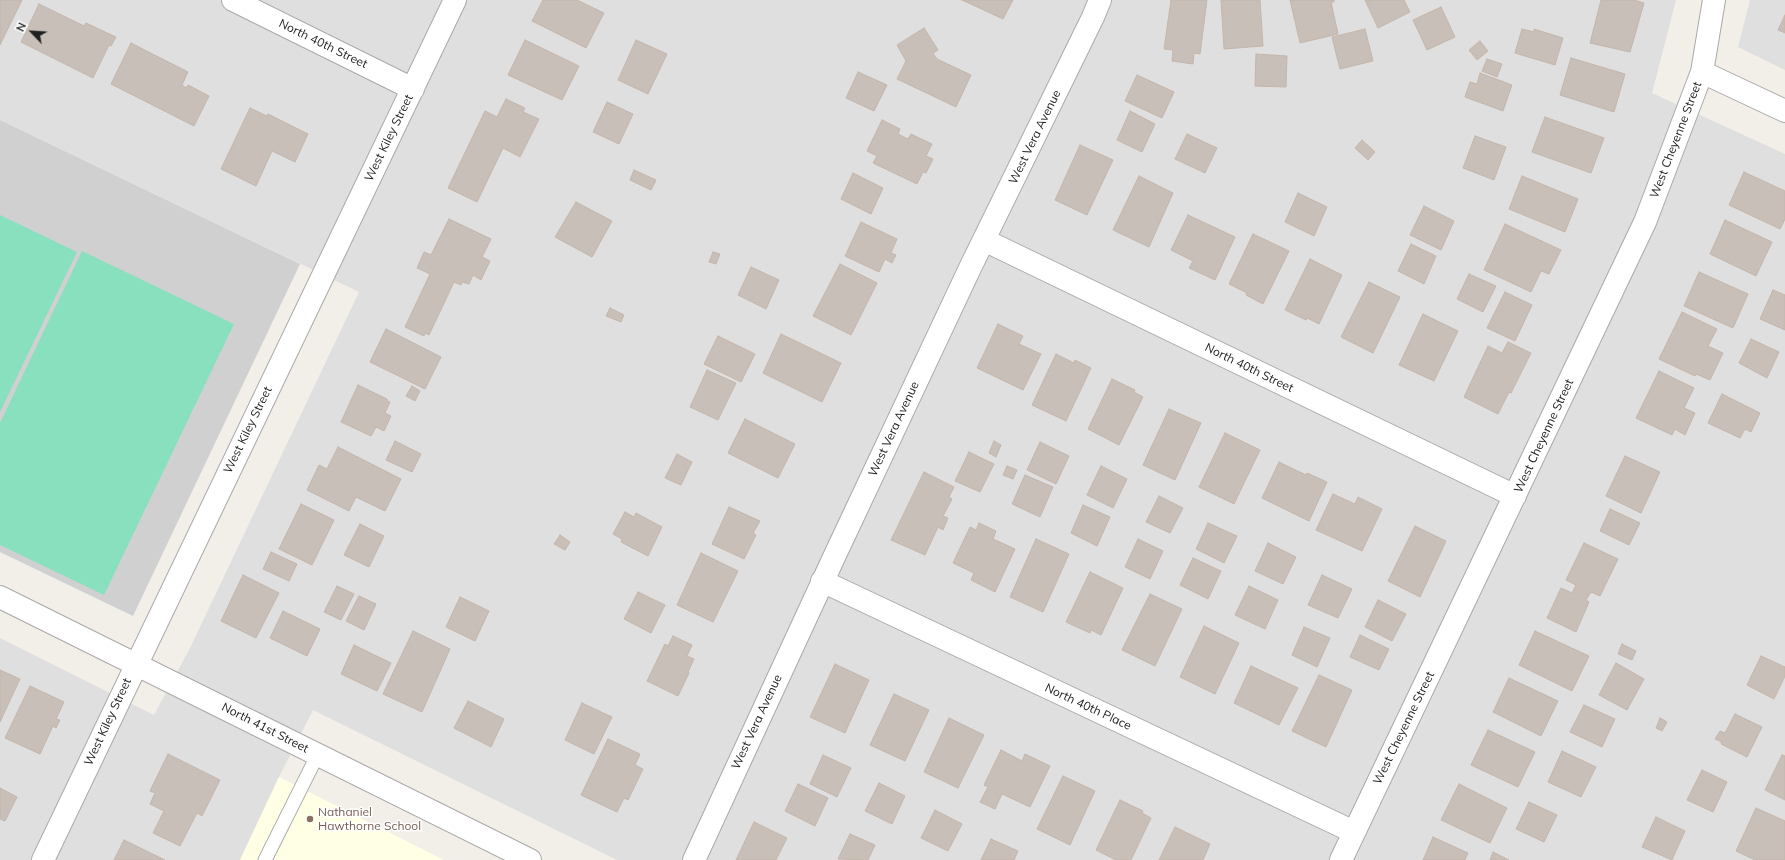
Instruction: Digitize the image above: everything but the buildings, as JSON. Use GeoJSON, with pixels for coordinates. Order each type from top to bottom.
{"type":"FeatureCollection","features":[{"type":"Feature","properties":{"kind":"street","name":"North 40th Street"},"geometry":{"type":"LineString","coordinates":[[233,0],[413,89]]}},
{"type":"Feature","properties":{"kind":"street","name":"West Kiley Street"},"geometry":{"type":"LineString","coordinates":[[43,860],[136,663],[455,0]]}},
{"type":"Feature","properties":{"kind":"street","name":"West Vera Avenue"},"geometry":{"type":"LineString","coordinates":[[694,860],[822,581],[1100,0]]}},
{"type":"Feature","properties":{"kind":"street","name":"West Cheyenne Street"},"geometry":{"type":"LineString","coordinates":[[1341,860],[1645,222],[1702,72],[1714,0]]}},
{"type":"Feature","properties":{"kind":"street"},"geometry":{"type":"LineString","coordinates":[[1702,72],[1785,110]]}},
{"type":"Feature","properties":{"kind":"street","name":"North 40th Street"},"geometry":{"type":"LineString","coordinates":[[984,240],[1515,496]]}},
{"type":"Feature","properties":{"kind":"street","name":"North 40th Place"},"geometry":{"type":"LineString","coordinates":[[822,581],[1354,832]]}},
{"type":"Feature","properties":{"kind":"street","name":"North 41st Street"},"geometry":{"type":"LineString","coordinates":[[0,597],[136,663],[530,860]]}},
{"type":"Feature","properties":{"kind":"lane"},"geometry":{"type":"LineString","coordinates":[[265,860],[318,754]]}},
{"type":"Feature","properties":{"kind":"shaded area"},"geometry":{"type":"Polygon","coordinates":[[[0,0],[1676,0],[1652,93],[1785,154],[1785,860],[617,860],[313,710],[279,777],[240,860],[0,860],[0,638],[154,715],[190,648],[359,292],[0,120],[0,0]]]}},
{"type":"Feature","properties":{"kind":"shaded area"},"geometry":{"type":"Polygon","coordinates":[[[1750,0],[1785,0],[1785,70],[1738,47],[1750,0]]]}},
{"type":"Feature","properties":{"kind":"shaded area"},"geometry":{"type":"Polygon","coordinates":[[[0,120],[300,264],[133,616],[0,552],[0,120]]]}},
{"type":"Feature","properties":{"kind":"shaded area","name":"Nathaniel Hawthorne School"},"geometry":{"type":"Polygon","coordinates":[[[279,777],[444,860],[240,860],[279,777]]]}},
{"type":"Feature","properties":{"kind":"green space"},"geometry":{"type":"Polygon","coordinates":[[[0,215],[77,252],[0,412],[0,215]]]}},
{"type":"Feature","properties":{"kind":"green space"},"geometry":{"type":"Polygon","coordinates":[[[82,251],[234,324],[104,595],[0,545],[0,423],[82,251]]]}},
{"type":"Feature","properties":{"kind":"place","name":"Nathaniel Hawthorne School"},"geometry":{"type":"Point","coordinates":[310,819]}}]}
